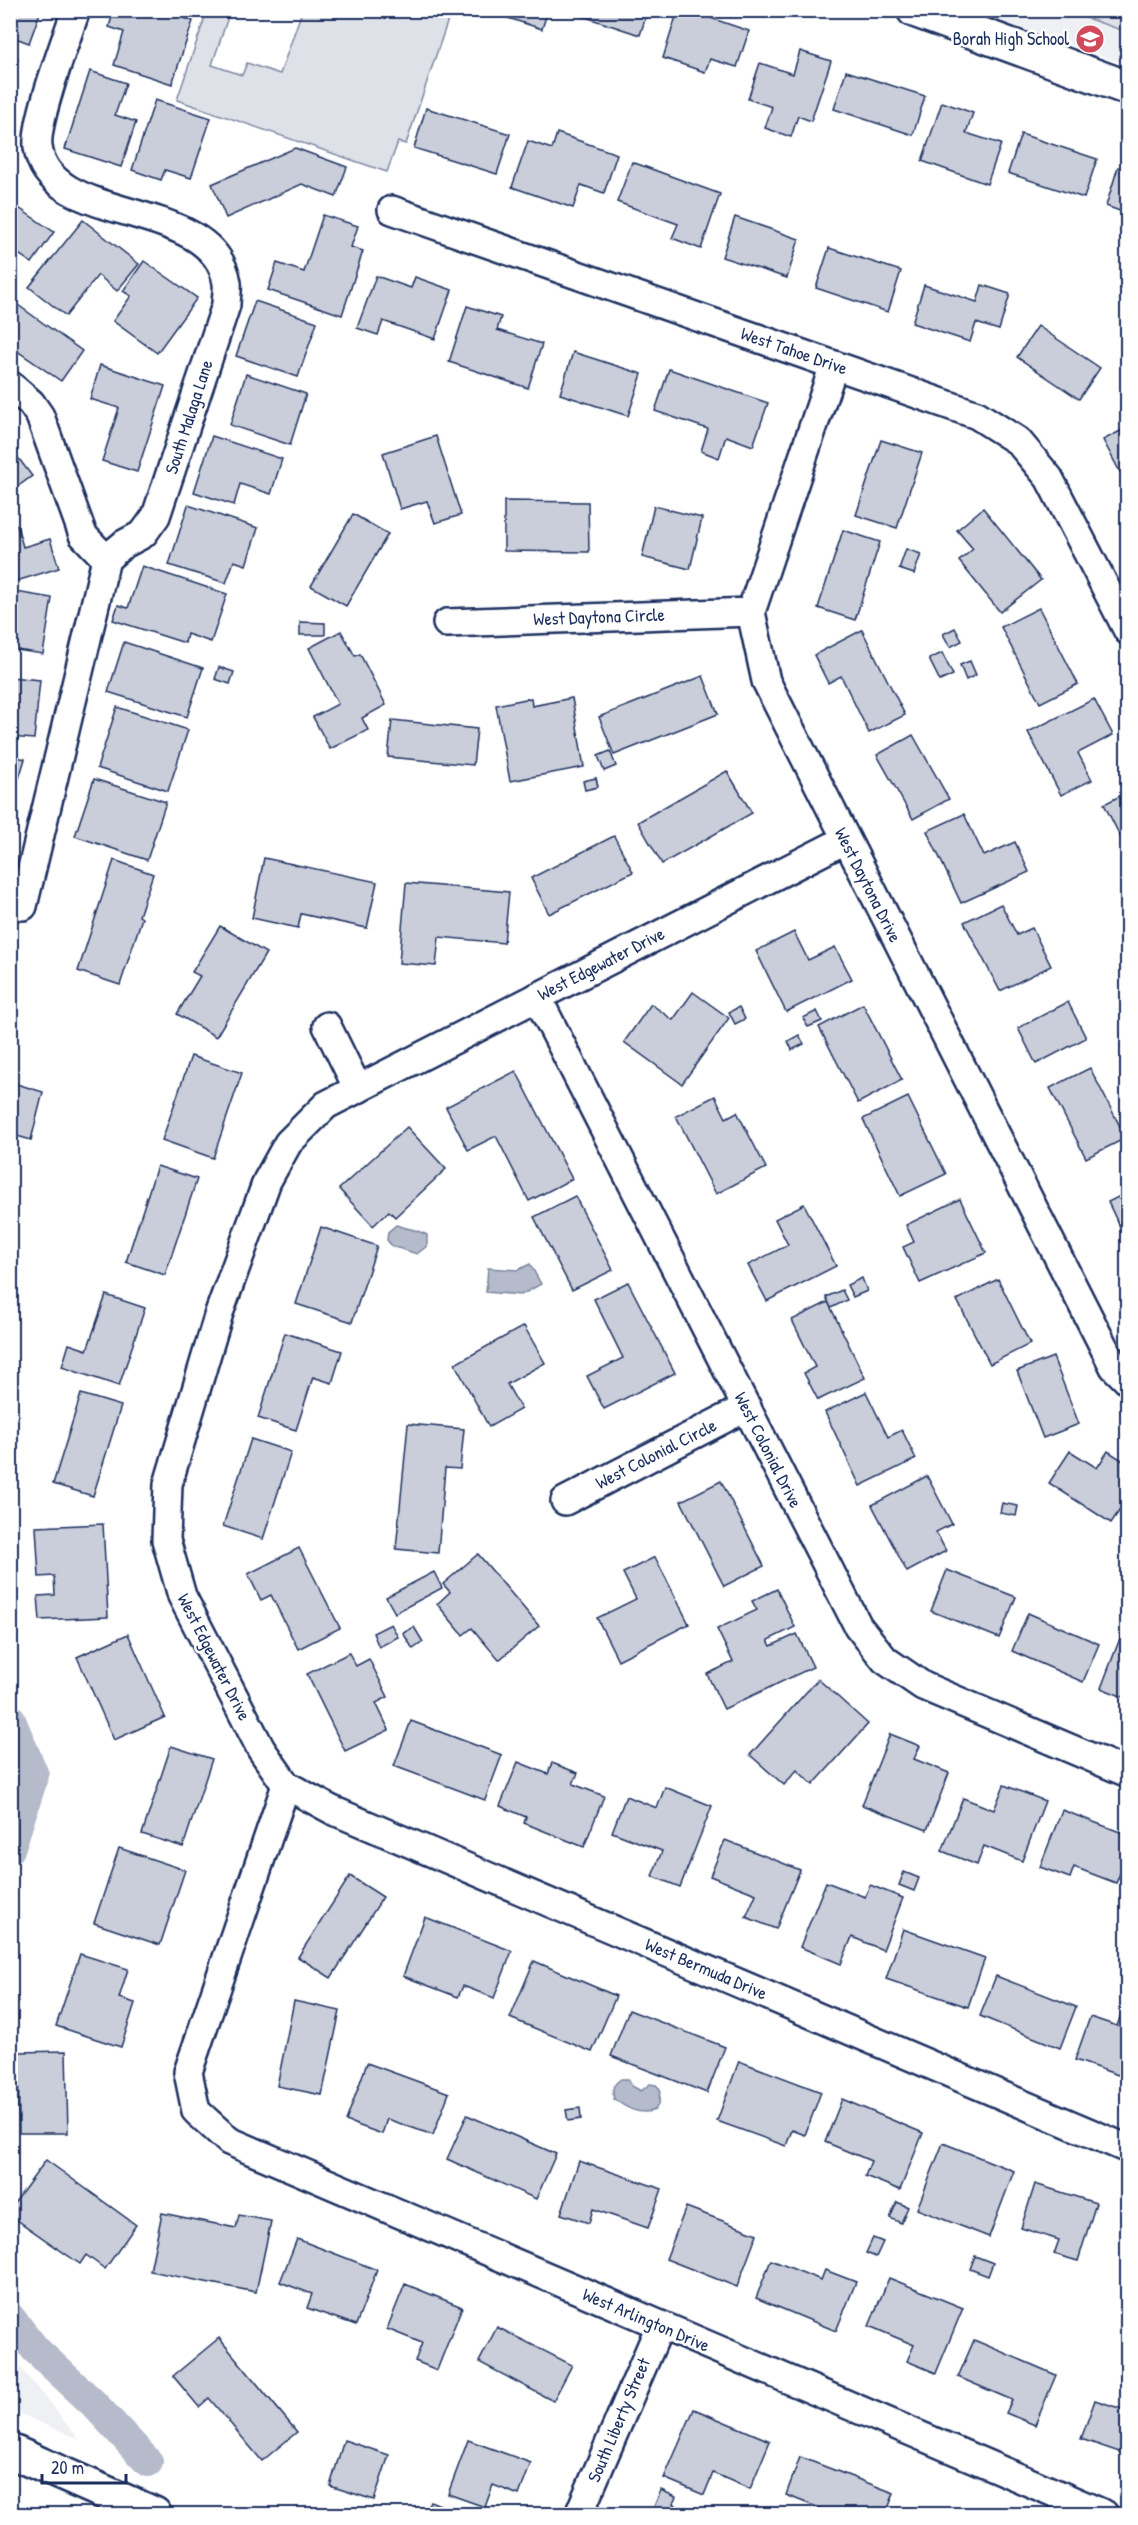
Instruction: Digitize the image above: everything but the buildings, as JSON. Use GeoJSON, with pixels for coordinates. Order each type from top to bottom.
{"type":"FeatureCollection","features":[{"type":"Feature","properties":{"kind":"street","name":"South Malaga Lane"},"geometry":{"type":"LineString","coordinates":[[76,10],[39,125],[38,146],[44,168],[78,195],[183,231],[204,242],[218,260],[227,282],[226,305],[156,516],[143,534],[124,544],[106,559]]}},
{"type":"Feature","properties":{"kind":"street"},"geometry":{"type":"LineString","coordinates":[[929,13],[1128,88]]}},
{"type":"Feature","properties":{"kind":"street","name":"West Tahoe Drive"},"geometry":{"type":"LineString","coordinates":[[392,210],[977,415],[1018,441],[1049,478],[1119,593],[1128,631]]}},
{"type":"Feature","properties":{"kind":"street"},"geometry":{"type":"LineString","coordinates":[[751,612],[834,364]]}},
{"type":"Feature","properties":{"kind":"street"},"geometry":{"type":"LineString","coordinates":[[10,385],[31,403],[40,416],[83,535],[106,559],[23,906]]}},
{"type":"Feature","properties":{"kind":"street","name":"West Daytona Circle"},"geometry":{"type":"LineString","coordinates":[[447,622],[751,612]]}},
{"type":"Feature","properties":{"kind":"street","name":"West Daytona Drive"},"geometry":{"type":"LineString","coordinates":[[751,612],[766,681],[1114,1367],[1128,1381]]}},
{"type":"Feature","properties":{"kind":"street","name":"West Edgewater Drive"},"geometry":{"type":"LineString","coordinates":[[286,1785],[261,1749],[182,1596],[166,1540],[168,1484],[219,1313],[267,1181],[288,1143],[326,1105],[845,840]]}},
{"type":"Feature","properties":{"kind":"street","name":"West Colonial Drive"},"geometry":{"type":"LineString","coordinates":[[537,997],[858,1626],[885,1660],[923,1686],[1128,1773]]}},
{"type":"Feature","properties":{"kind":"street"},"geometry":{"type":"LineString","coordinates":[[327,1026],[358,1089]]}},
{"type":"Feature","properties":{"kind":"street","name":"West Colonial Circle"},"geometry":{"type":"LineString","coordinates":[[565,1501],[747,1407]]}},
{"type":"Feature","properties":{"kind":"street","name":"West Arlington Drive"},"geometry":{"type":"LineString","coordinates":[[286,1785],[188,2072],[196,2111],[229,2141],[1104,2514]]}},
{"type":"Feature","properties":{"kind":"street","name":"West Bermuda Drive"},"geometry":{"type":"LineString","coordinates":[[286,1785],[332,1810],[1128,2149]]}},
{"type":"Feature","properties":{"kind":"street","name":"South Liberty Street"},"geometry":{"type":"LineString","coordinates":[[579,2514],[660,2326]]}},
{"type":"Feature","properties":{"kind":"street"},"geometry":{"type":"LineString","coordinates":[[10,2451],[154,2514]]}},
{"type":"Feature","properties":{"kind":"shaded area"},"geometry":{"type":"Polygon","coordinates":[[[207,11],[230,11],[212,65],[242,75],[247,63],[280,74],[302,11],[451,11],[406,144],[398,142],[387,172],[177,100],[207,11]]]}},
{"type":"Feature","properties":{"kind":"shaded area","name":"Borah High School"},"geometry":{"type":"Polygon","coordinates":[[[972,11],[1127,11],[1127,65],[976,12],[972,11]]]}},
{"type":"Feature","properties":{"kind":"shaded area"},"geometry":{"type":"Polygon","coordinates":[[[1066,11],[1127,11],[1127,32],[1066,11]]]}},
{"type":"Feature","properties":{"kind":"shaded area"},"geometry":{"type":"Polygon","coordinates":[[[11,2356],[79,2439],[11,2410],[11,2356]]]}},
{"type":"Feature","properties":{"kind":"water"},"geometry":{"type":"Polygon","coordinates":[[[396,1225],[427,1235],[427,1246],[417,1254],[392,1246],[387,1240],[388,1232],[396,1225]]]}},
{"type":"Feature","properties":{"kind":"water"},"geometry":{"type":"Polygon","coordinates":[[[530,1264],[541,1284],[521,1295],[486,1292],[488,1268],[518,1270],[530,1264]]]}},
{"type":"Feature","properties":{"kind":"water"},"geometry":{"type":"Polygon","coordinates":[[[621,2079],[628,2079],[632,2086],[641,2091],[650,2084],[656,2085],[660,2089],[659,2103],[655,2110],[639,2112],[614,2099],[613,2088],[621,2079]]]}},
{"type":"Feature","properties":{"kind":"waterway"},"geometry":{"type":"LineString","coordinates":[[10,1718],[34,1775],[10,1849]]}},
{"type":"Feature","properties":{"kind":"waterway"},"geometry":{"type":"LineString","coordinates":[[10,2317],[35,2349],[93,2403],[148,2462]]}},
{"type":"Feature","properties":{"kind":"place","name":"Borah High School"},"geometry":{"type":"Point","coordinates":[1090,39]}}]}
